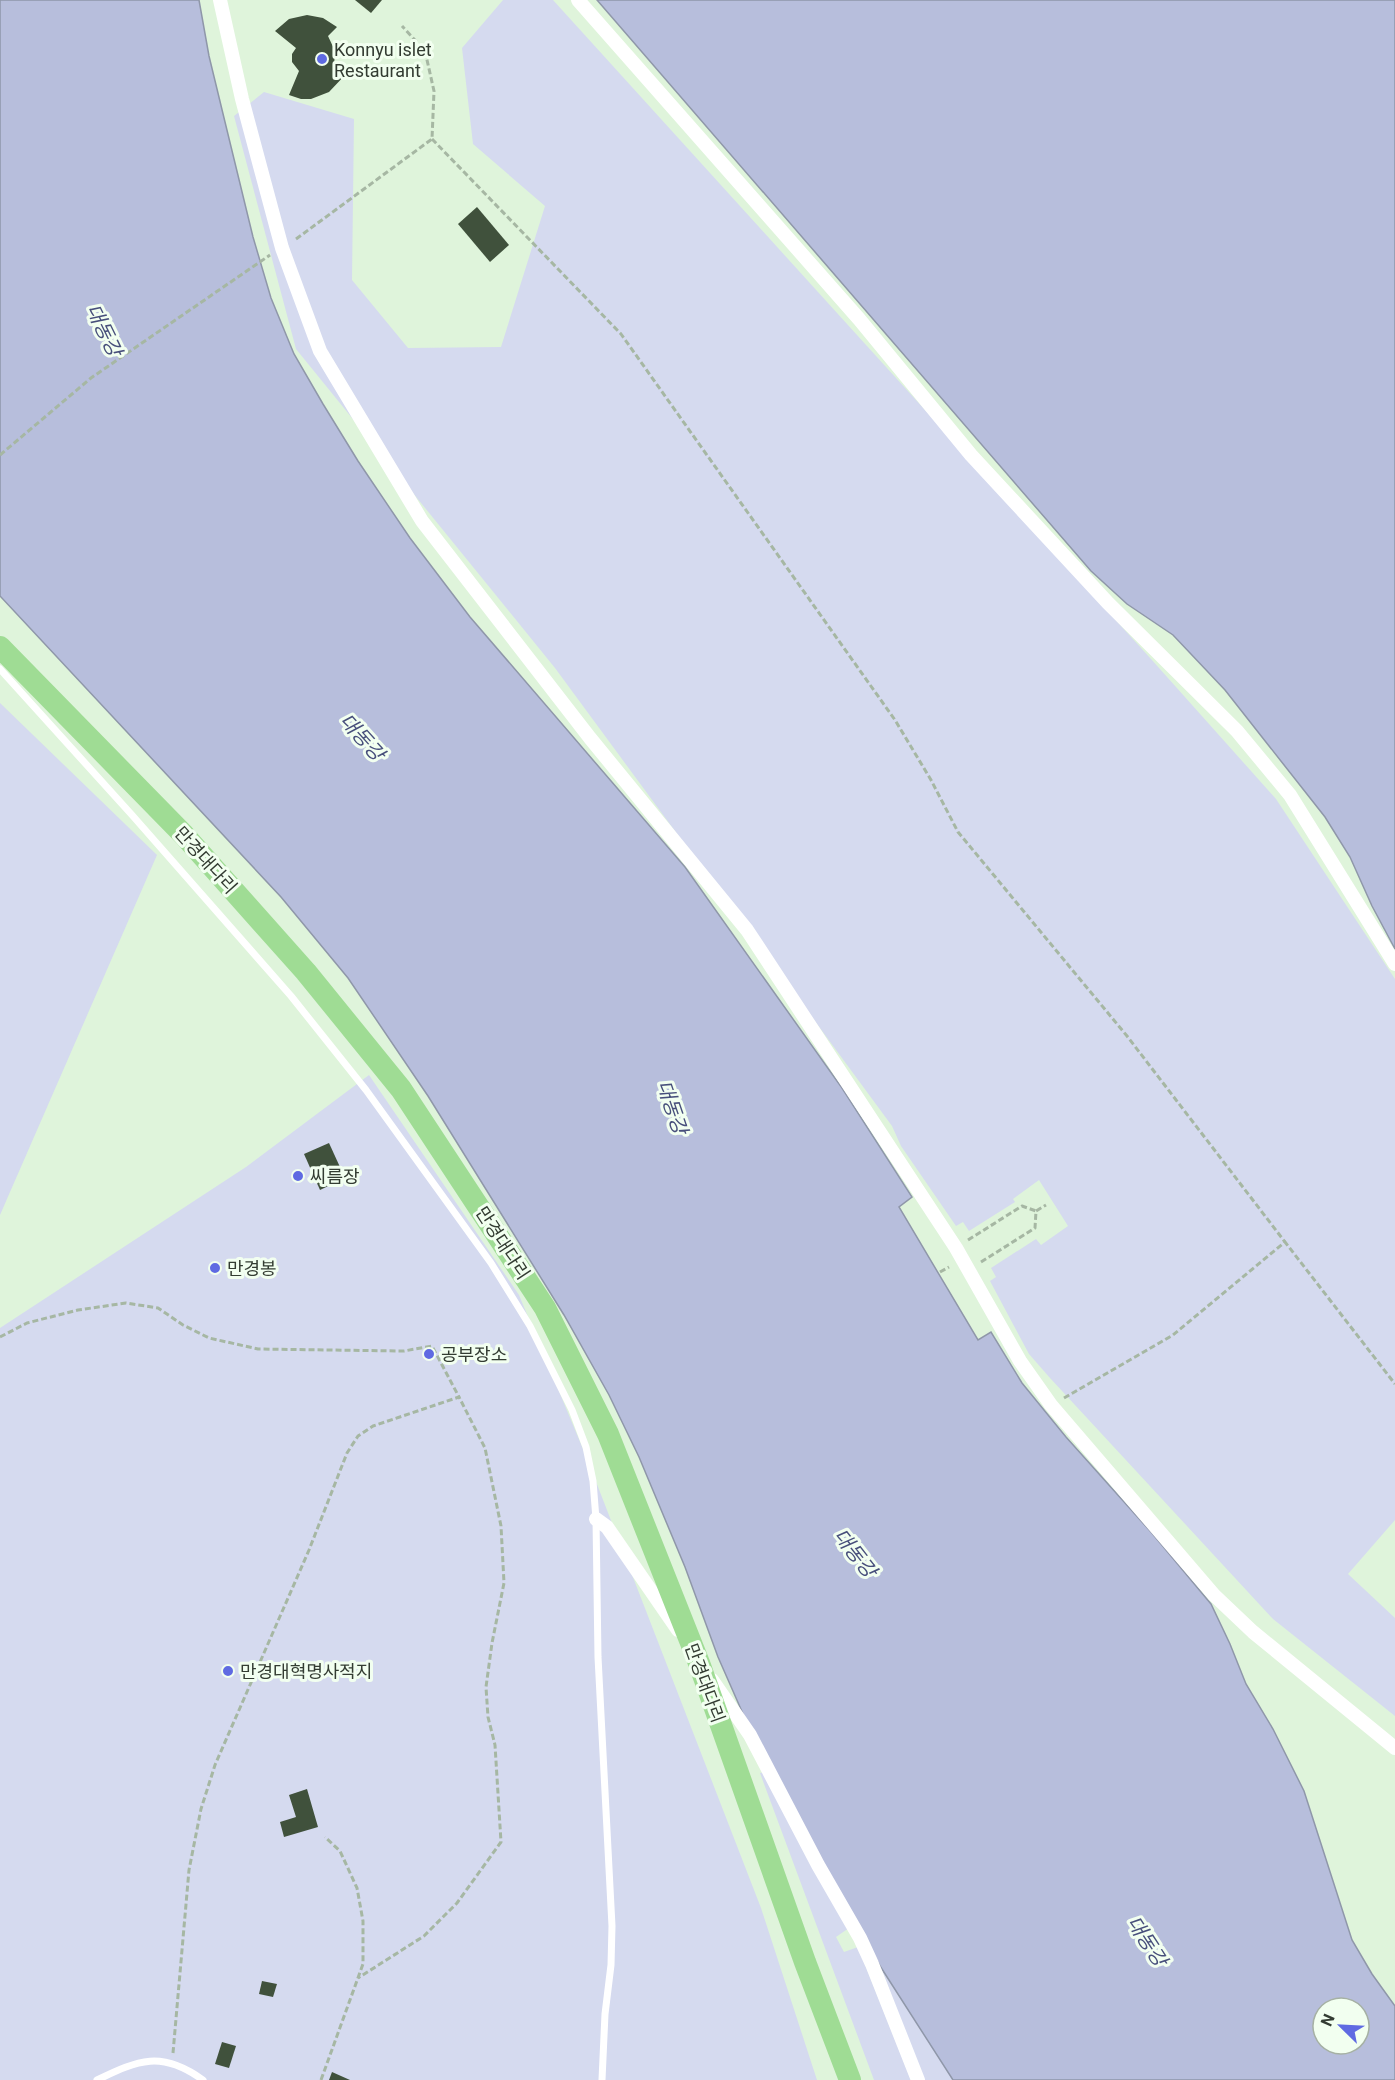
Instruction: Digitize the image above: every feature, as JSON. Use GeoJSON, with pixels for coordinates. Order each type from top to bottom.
{"type":"FeatureCollection","features":[{"type":"Feature","properties":{"kind":"highway","name":"만경대다리"},"geometry":{"type":"LineString","coordinates":[[0,647],[183,835],[306,972],[401,1089],[545,1308],[608,1434],[699,1663],[805,1962],[850,2080]]}},
{"type":"Feature","properties":{"kind":"street"},"geometry":{"type":"LineString","coordinates":[[220,0],[242,99],[282,248],[320,351],[422,521],[590,738],[747,930],[956,1248],[1020,1361],[1051,1405],[1214,1595],[1253,1632],[1395,1748]]}},
{"type":"Feature","properties":{"kind":"street"},"geometry":{"type":"LineString","coordinates":[[578,0],[859,320],[971,455],[1108,603],[1236,731],[1290,795],[1395,964]]}},
{"type":"Feature","properties":{"kind":"street"},"geometry":{"type":"LineString","coordinates":[[596,1519],[607,1527],[750,1735],[809,1848],[860,1938],[918,2080]]}},
{"type":"Feature","properties":{"kind":"lane"},"geometry":{"type":"LineString","coordinates":[[0,669],[291,996],[366,1090],[491,1263],[530,1326],[572,1410],[586,1446],[596,1519],[597,1657],[603,1732],[612,1926],[602,2080]]}},
{"type":"Feature","properties":{"kind":"lane"},"geometry":{"type":"LineString","coordinates":[[97,2080],[141,2061],[172,2064],[187,2069],[203,2080]]}},
{"type":"Feature","properties":{"kind":"path"},"geometry":{"type":"LineString","coordinates":[[402,26],[425,51],[434,91],[432,139],[621,334],[895,720],[931,780],[958,832],[1127,1036],[1395,1384]]}},
{"type":"Feature","properties":{"kind":"path"},"geometry":{"type":"LineString","coordinates":[[0,455],[91,378],[264,258],[282,248],[432,139]]}},
{"type":"Feature","properties":{"kind":"path"},"geometry":{"type":"LineString","coordinates":[[1036,1211],[1046,1204]]}},
{"type":"Feature","properties":{"kind":"path"},"geometry":{"type":"LineString","coordinates":[[973,1237],[1022,1206],[1036,1211]]}},
{"type":"Feature","properties":{"kind":"path"},"geometry":{"type":"LineString","coordinates":[[986,1259],[1035,1228],[1036,1211]]}},
{"type":"Feature","properties":{"kind":"path"},"geometry":{"type":"LineString","coordinates":[[1051,1405],[1173,1335],[1285,1242]]}},
{"type":"Feature","properties":{"kind":"path"},"geometry":{"type":"LineString","coordinates":[[940,1272],[950,1267]]}},
{"type":"Feature","properties":{"kind":"path"},"geometry":{"type":"LineString","coordinates":[[0,1337],[27,1323],[78,1310],[126,1303],[158,1308],[183,1325],[209,1338],[258,1349],[404,1351],[432,1346],[485,1448],[501,1526],[504,1583],[486,1687],[488,1717],[495,1745],[501,1842],[457,1903],[424,1936],[358,1978]]}},
{"type":"Feature","properties":{"kind":"path"},"geometry":{"type":"LineString","coordinates":[[172,2064],[189,1870],[201,1809],[215,1766],[301,1569],[340,1470],[358,1436],[373,1425],[459,1397]]}},
{"type":"Feature","properties":{"kind":"path"},"geometry":{"type":"LineString","coordinates":[[321,2080],[363,1964],[363,1921],[357,1888],[340,1851],[325,1837]]}},
{"type":"Feature","properties":{"kind":"shaded area"},"geometry":{"type":"Polygon","coordinates":[[[503,0],[553,0],[1276,799],[1395,979],[1395,1520],[1348,1574],[1395,1618],[1395,1716],[1273,1619],[1029,1354],[990,1281],[996,1277],[991,1268],[1036,1239],[1041,1245],[1068,1226],[1039,1180],[1013,1199],[1015,1202],[969,1231],[963,1222],[956,1226],[901,1146],[892,1126],[555,668],[296,349],[234,116],[264,92],[354,119],[352,280],[408,348],[501,347],[545,206],[473,144],[462,48],[503,0]]]}},
{"type":"Feature","properties":{"kind":"shaded area"},"geometry":{"type":"Polygon","coordinates":[[[0,703],[157,855],[0,1215],[0,703]]]}},
{"type":"Feature","properties":{"kind":"shaded area"},"geometry":{"type":"Polygon","coordinates":[[[369,1075],[519,1295],[588,1461],[761,1908],[817,2080],[0,2080],[0,1328],[246,1167],[369,1075]]]}},
{"type":"Feature","properties":{"kind":"shaded area"},"geometry":{"type":"Polygon","coordinates":[[[767,1772],[849,1928],[836,1937],[844,1952],[858,1947],[911,2080],[874,2080],[760,1773],[767,1772]]]}},
{"type":"Feature","properties":{"kind":"shaded area"},"geometry":{"type":"Polygon","coordinates":[[[880,1966],[953,2080],[924,2080],[880,1966]]]}},
{"type":"Feature","properties":{"kind":"water","name":"대동강"},"geometry":{"type":"Polygon","coordinates":[[[0,0],[199,0],[209,56],[253,237],[271,298],[294,354],[358,461],[410,538],[470,617],[685,867],[842,1088],[912,1197],[899,1207],[978,1340],[991,1332],[1022,1383],[1211,1604],[1246,1684],[1273,1729],[1304,1791],[1352,1940],[1372,1974],[1395,2006],[1395,2080],[953,2080],[880,1966],[839,1896],[747,1723],[718,1657],[685,1567],[639,1457],[609,1395],[564,1315],[428,1096],[348,978],[281,897],[0,596],[0,0]]]}},
{"type":"Feature","properties":{"kind":"water"},"geometry":{"type":"Polygon","coordinates":[[[597,0],[1395,0],[1395,949],[1350,857],[1325,817],[1225,690],[1173,635],[1127,604],[1091,571],[597,0]]]}},
{"type":"Feature","properties":{"kind":"building"},"geometry":{"type":"Polygon","coordinates":[[[355,0],[382,0],[371,13],[355,0]]]}},
{"type":"Feature","properties":{"kind":"building"},"geometry":{"type":"Polygon","coordinates":[[[307,15],[323,18],[337,27],[328,36],[335,51],[334,66],[347,73],[329,92],[311,99],[301,99],[289,95],[299,71],[292,62],[292,54],[296,48],[275,31],[289,19],[307,15]]]}},
{"type":"Feature","properties":{"kind":"building"},"geometry":{"type":"Polygon","coordinates":[[[477,207],[509,245],[490,262],[458,224],[477,207]]]}},
{"type":"Feature","properties":{"kind":"building"},"geometry":{"type":"Polygon","coordinates":[[[329,1143],[345,1178],[320,1190],[304,1154],[329,1143]]]}},
{"type":"Feature","properties":{"kind":"building"},"geometry":{"type":"Polygon","coordinates":[[[307,1789],[318,1827],[284,1837],[280,1822],[296,1817],[289,1795],[307,1789]]]}},
{"type":"Feature","properties":{"kind":"building"},"geometry":{"type":"Polygon","coordinates":[[[262,1981],[277,1984],[273,1997],[259,1994],[262,1981]]]}},
{"type":"Feature","properties":{"kind":"building"},"geometry":{"type":"Polygon","coordinates":[[[222,2042],[236,2046],[229,2068],[215,2064],[222,2042]]]}},
{"type":"Feature","properties":{"kind":"building"},"geometry":{"type":"Polygon","coordinates":[[[332,2072],[350,2080],[329,2080],[332,2072]]]}},
{"type":"Feature","properties":{"kind":"place","name":"Konnyu islet Restaurant"},"geometry":{"type":"Point","coordinates":[322,59]}},
{"type":"Feature","properties":{"kind":"place","name":"씨름장"},"geometry":{"type":"Point","coordinates":[298,1176]}},
{"type":"Feature","properties":{"kind":"place","name":"만경봉"},"geometry":{"type":"Point","coordinates":[215,1268]}},
{"type":"Feature","properties":{"kind":"place","name":"공부장소"},"geometry":{"type":"Point","coordinates":[429,1354]}},
{"type":"Feature","properties":{"kind":"place","name":"만경대혁명사적지"},"geometry":{"type":"Point","coordinates":[228,1671]}}]}
